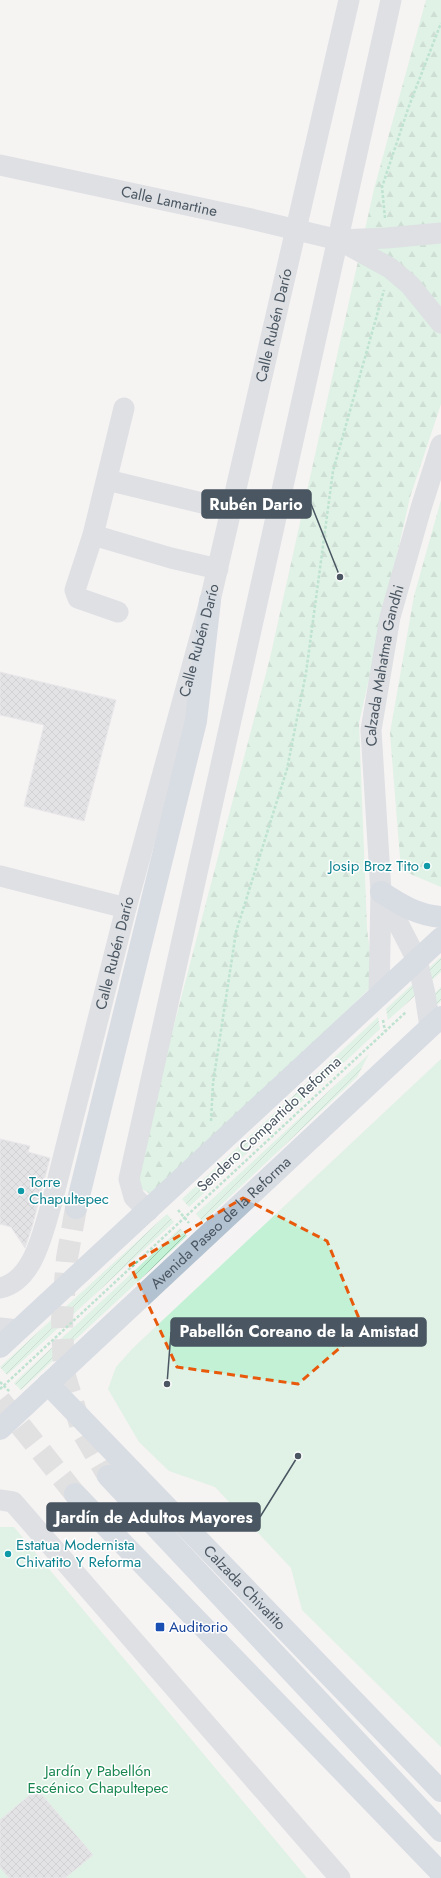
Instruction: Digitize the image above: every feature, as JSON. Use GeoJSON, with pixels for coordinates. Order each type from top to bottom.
{"type":"FeatureCollection","features":[{"type":"Feature","properties":{"kind":"main road"},"geometry":{"type":"LineString","coordinates":[[76,1208],[196,721],[210,602]]}},
{"type":"Feature","properties":{"kind":"main road"},"geometry":{"type":"LineString","coordinates":[[381,892],[404,907],[426,916],[441,918]]}},
{"type":"Feature","properties":{"kind":"main road"},"geometry":{"type":"LineString","coordinates":[[0,1347],[9,1329],[148,1211],[441,938]]}},
{"type":"Feature","properties":{"kind":"main road","name":"Avenida Paseo de la Reforma"},"geometry":{"type":"LineString","coordinates":[[0,1429],[436,1022]]}},
{"type":"Feature","properties":{"kind":"main road","name":"Calzada Chivatito"},"geometry":{"type":"LineString","coordinates":[[48,1384],[441,1791]]}},
{"type":"Feature","properties":{"kind":"main road"},"geometry":{"type":"LineString","coordinates":[[108,1476],[441,1832]]}},
{"type":"Feature","properties":{"kind":"main road"},"geometry":{"type":"LineString","coordinates":[[75,1494],[441,1873]]}},
{"type":"Feature","properties":{"kind":"street","name":"Calle Rubén Darío"},"geometry":{"type":"LineString","coordinates":[[0,1288],[8,1286],[25,1274],[40,1244],[52,1202],[126,908],[210,602],[349,0]]}},
{"type":"Feature","properties":{"kind":"street"},"geometry":{"type":"LineString","coordinates":[[148,1211],[134,1197],[129,1179],[323,299],[338,240],[391,0]]}},
{"type":"Feature","properties":{"kind":"street","name":"Calle Lamartine"},"geometry":{"type":"LineString","coordinates":[[0,165],[338,240],[390,268],[410,285],[441,323]]}},
{"type":"Feature","properties":{"kind":"street","name":"Calle Lamartine"},"geometry":{"type":"LineString","coordinates":[[338,240],[387,238],[441,233]]}},
{"type":"Feature","properties":{"kind":"street"},"geometry":{"type":"LineString","coordinates":[[118,612],[78,598],[76,595],[76,590],[93,535],[124,408]]}},
{"type":"Feature","properties":{"kind":"street","name":"Calzada Mahatma Gandhi"},"geometry":{"type":"LineString","coordinates":[[379,996],[381,892],[371,730],[390,617],[420,508],[441,445]]}},
{"type":"Feature","properties":{"kind":"street"},"geometry":{"type":"LineString","coordinates":[[107,480],[231,510]]}},
{"type":"Feature","properties":{"kind":"street"},"geometry":{"type":"LineString","coordinates":[[93,535],[170,558],[218,569]]}},
{"type":"Feature","properties":{"kind":"street"},"geometry":{"type":"LineString","coordinates":[[0,876],[126,908]]}},
{"type":"Feature","properties":{"kind":"street","name":"Calzada Mahatma Gandhi"},"geometry":{"type":"LineString","coordinates":[[381,892],[417,960],[425,994],[436,1022]]}},
{"type":"Feature","properties":{"kind":"street"},"geometry":{"type":"LineString","coordinates":[[0,1500],[13,1502],[340,1878]]}},
{"type":"Feature","properties":{"kind":"path"},"geometry":{"type":"LineString","coordinates":[[387,238],[382,187],[409,106],[441,23]]}},
{"type":"Feature","properties":{"kind":"path"},"geometry":{"type":"LineString","coordinates":[[218,1146],[211,1120],[213,1083],[236,932],[287,770],[306,673],[333,471],[390,268]]}},
{"type":"Feature","properties":{"kind":"path","name":"Sendero Compartido Reforma"},"geometry":{"type":"LineString","coordinates":[[4,1386],[411,1006]]}},
{"type":"Feature","properties":{"kind":"path"},"geometry":{"type":"LineString","coordinates":[[174,1207],[190,1223]]}},
{"type":"Feature","properties":{"kind":"path"},"geometry":{"type":"LineString","coordinates":[[0,1382],[14,1397]]}},
{"type":"Feature","properties":{"kind":"path"},"geometry":{"type":"LineString","coordinates":[[0,1389],[4,1386]]}},
{"type":"Feature","properties":{"kind":"highlighted area"},"geometry":{"type":"Polygon","coordinates":[[[243,1198],[327,1241],[363,1328],[298,1384],[177,1367],[130,1265],[243,1198]]]}},
{"type":"Feature","properties":{"kind":"green space"},"geometry":{"type":"Polygon","coordinates":[[[426,0],[441,0],[441,404],[410,497],[359,723],[367,929],[374,984],[155,1197],[139,1187],[137,1167],[270,658],[374,189],[426,0]]]}},
{"type":"Feature","properties":{"kind":"green space"},"geometry":{"type":"Polygon","coordinates":[[[441,500],[441,887],[401,870],[390,733],[414,596],[441,500]]]}},
{"type":"Feature","properties":{"kind":"green space"},"geometry":{"type":"Polygon","coordinates":[[[441,957],[441,972],[431,981],[429,968],[441,957]]]}},
{"type":"Feature","properties":{"kind":"green space"},"geometry":{"type":"Polygon","coordinates":[[[414,983],[416,995],[388,1020],[386,1009],[414,983]]]}},
{"type":"Feature","properties":{"kind":"green space"},"geometry":{"type":"Polygon","coordinates":[[[441,987],[441,1001],[435,1007],[434,994],[441,987]]]}},
{"type":"Feature","properties":{"kind":"green space"},"geometry":{"type":"Polygon","coordinates":[[[378,1017],[380,1029],[189,1207],[182,1199],[378,1017]]]}},
{"type":"Feature","properties":{"kind":"green space"},"geometry":{"type":"Polygon","coordinates":[[[369,1054],[357,1077],[203,1222],[196,1214],[369,1054]]]}},
{"type":"Feature","properties":{"kind":"green space"},"geometry":{"type":"Polygon","coordinates":[[[441,1059],[441,1747],[302,1610],[291,1568],[215,1487],[169,1471],[139,1442],[108,1389],[116,1367],[133,1348],[441,1059]]]}},
{"type":"Feature","properties":{"kind":"green space"},"geometry":{"type":"Polygon","coordinates":[[[167,1214],[174,1222],[7,1375],[0,1367],[167,1214]]]}},
{"type":"Feature","properties":{"kind":"green space"},"geometry":{"type":"Polygon","coordinates":[[[180,1228],[187,1236],[21,1390],[14,1383],[180,1228]]]}},
{"type":"Feature","properties":{"kind":"green space","name":"Jardín y Pabellón Escénico Chapultepec"},"geometry":{"type":"Polygon","coordinates":[[[0,1527],[14,1527],[307,1878],[0,1878],[0,1527]]]}},
{"type":"Feature","properties":{"kind":"building"},"geometry":{"type":"Polygon","coordinates":[[[0,672],[116,700],[84,821],[24,806],[44,725],[0,715],[0,672]]]}},
{"type":"Feature","properties":{"kind":"building","name":"Torre Chapultepec"},"geometry":{"type":"Polygon","coordinates":[[[0,1139],[30,1146],[28,1152],[50,1158],[25,1248],[11,1227],[0,1224],[0,1139]]]}},
{"type":"Feature","properties":{"kind":"building"},"geometry":{"type":"Polygon","coordinates":[[[37,1789],[93,1855],[65,1878],[9,1878],[0,1867],[0,1820],[37,1789]]]}},
{"type":"Feature","properties":{"kind":"tunnel"},"geometry":{"type":"LineString","coordinates":[[76,1208],[67,1258],[62,1320],[64,1373],[82,1431],[108,1476]]}},
{"type":"Feature","properties":{"kind":"tunnel"},"geometry":{"type":"LineString","coordinates":[[0,1400],[75,1494]]}},
{"type":"Feature","properties":{"kind":"place","name":"Rubén Dario"},"geometry":{"type":"Point","coordinates":[340,577]}},
{"type":"Feature","properties":{"kind":"place","name":"Josip Broz Tito"},"geometry":{"type":"Point","coordinates":[427,866]}},
{"type":"Feature","properties":{"kind":"place","name":"Torre Chapultepec"},"geometry":{"type":"Point","coordinates":[21,1191]}},
{"type":"Feature","properties":{"kind":"place","name":"Pabellón Coreano de la Amistad"},"geometry":{"type":"Point","coordinates":[167,1384]}},
{"type":"Feature","properties":{"kind":"place","name":"Jardín de Adultos Mayores"},"geometry":{"type":"Point","coordinates":[298,1456]}},
{"type":"Feature","properties":{"kind":"place","name":"Estatua Modernista Chivatito Y Reforma"},"geometry":{"type":"Point","coordinates":[8,1554]}},
{"type":"Feature","properties":{"kind":"place","name":"Auditorio"},"geometry":{"type":"Point","coordinates":[160,1627]}}]}
